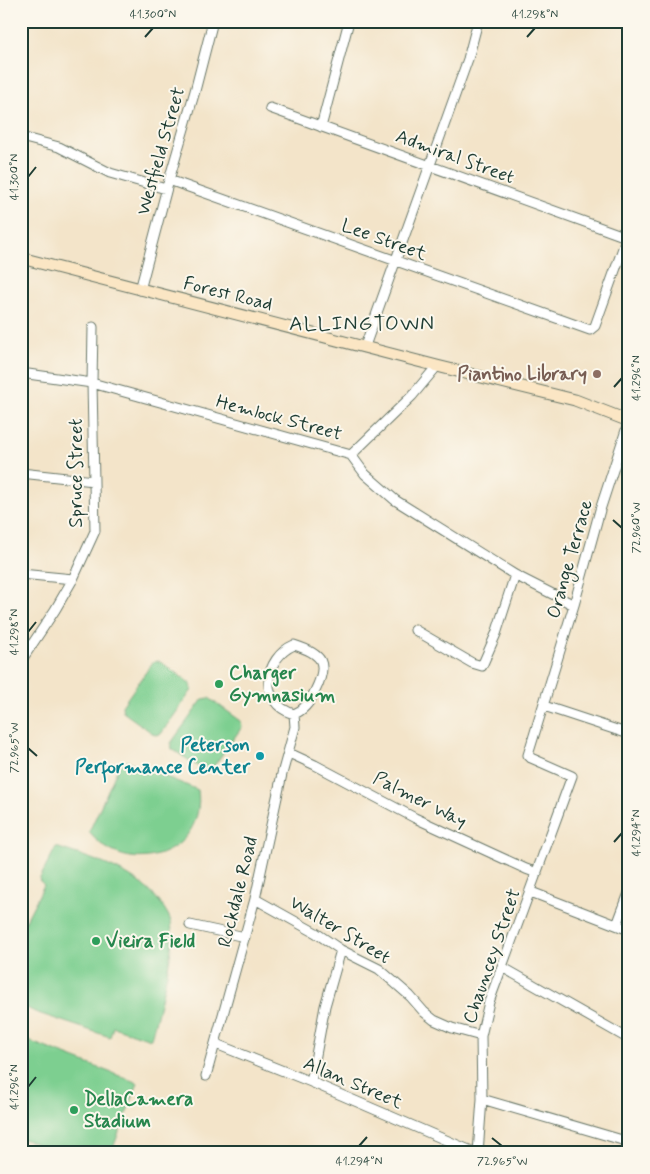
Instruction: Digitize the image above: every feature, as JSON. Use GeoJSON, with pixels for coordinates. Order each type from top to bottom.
{"type":"FeatureCollection","features":[{"type":"Feature","properties":{"kind":"main road","name":"Forest Road"},"geometry":{"type":"LineString","coordinates":[[21,258],[575,400],[629,421]]}},
{"type":"Feature","properties":{"kind":"street","name":"Westfield Street"},"geometry":{"type":"LineString","coordinates":[[140,290],[213,21]]}},
{"type":"Feature","properties":{"kind":"street"},"geometry":{"type":"LineString","coordinates":[[321,127],[349,21]]}},
{"type":"Feature","properties":{"kind":"street"},"geometry":{"type":"LineString","coordinates":[[364,346],[468,59],[478,21]]}},
{"type":"Feature","properties":{"kind":"street","name":"Admiral Street"},"geometry":{"type":"LineString","coordinates":[[270,108],[628,238]]}},
{"type":"Feature","properties":{"kind":"street"},"geometry":{"type":"LineString","coordinates":[[21,137],[59,147],[110,173],[166,189]]}},
{"type":"Feature","properties":{"kind":"street","name":"Lee Street"},"geometry":{"type":"LineString","coordinates":[[169,180],[590,330],[595,326],[628,238]]}},
{"type":"Feature","properties":{"kind":"street","name":"Spruce Street"},"geometry":{"type":"LineString","coordinates":[[21,661],[73,579],[95,532],[92,383],[93,327]]}},
{"type":"Feature","properties":{"kind":"street"},"geometry":{"type":"LineString","coordinates":[[351,455],[412,396],[437,366]]}},
{"type":"Feature","properties":{"kind":"street","name":"Hemlock Street"},"geometry":{"type":"LineString","coordinates":[[21,373],[92,383],[351,455],[365,474],[395,500],[515,575],[574,605]]}},
{"type":"Feature","properties":{"kind":"street","name":"Orange Terrace"},"geometry":{"type":"LineString","coordinates":[[544,706],[600,510],[629,421]]}},
{"type":"Feature","properties":{"kind":"street"},"geometry":{"type":"LineString","coordinates":[[21,473],[94,481]]}},
{"type":"Feature","properties":{"kind":"street"},"geometry":{"type":"LineString","coordinates":[[21,574],[73,579]]}},
{"type":"Feature","properties":{"kind":"street"},"geometry":{"type":"LineString","coordinates":[[415,630],[472,663],[482,666],[496,634],[515,575]]}},
{"type":"Feature","properties":{"kind":"street"},"geometry":{"type":"LineString","coordinates":[[294,644],[310,650],[319,658],[324,669],[321,680],[306,706],[294,714],[276,704],[268,688],[274,663],[286,648],[294,644]]}},
{"type":"Feature","properties":{"kind":"street"},"geometry":{"type":"LineString","coordinates":[[544,706],[629,734]]}},
{"type":"Feature","properties":{"kind":"street","name":"Chauncey Street"},"geometry":{"type":"LineString","coordinates":[[477,1153],[482,1099],[482,1036],[489,1002],[538,873],[572,776],[528,755],[544,706]]}},
{"type":"Feature","properties":{"kind":"street","name":"Rockdale Road"},"geometry":{"type":"LineString","coordinates":[[206,1076],[255,900],[295,727],[294,714]]}},
{"type":"Feature","properties":{"kind":"street","name":"Palmer Way"},"geometry":{"type":"LineString","coordinates":[[288,753],[316,764],[430,825],[538,873]]}},
{"type":"Feature","properties":{"kind":"street"},"geometry":{"type":"LineString","coordinates":[[530,892],[629,930]]}},
{"type":"Feature","properties":{"kind":"street"},"geometry":{"type":"LineString","coordinates":[[617,925],[629,893]]}},
{"type":"Feature","properties":{"kind":"street","name":"Walter Street"},"geometry":{"type":"LineString","coordinates":[[255,900],[316,933],[341,950],[379,969],[434,1020],[452,1028],[482,1036]]}},
{"type":"Feature","properties":{"kind":"street"},"geometry":{"type":"LineString","coordinates":[[190,925],[245,937]]}},
{"type":"Feature","properties":{"kind":"street"},"geometry":{"type":"LineString","coordinates":[[311,1082],[325,1006],[341,950]]}},
{"type":"Feature","properties":{"kind":"street"},"geometry":{"type":"LineString","coordinates":[[502,968],[629,1038]]}},
{"type":"Feature","properties":{"kind":"street","name":"Allan Street"},"geometry":{"type":"LineString","coordinates":[[216,1044],[311,1082],[477,1153]]}},
{"type":"Feature","properties":{"kind":"street"},"geometry":{"type":"LineString","coordinates":[[482,1099],[629,1142]]}},
{"type":"Feature","properties":{"kind":"green space"},"geometry":{"type":"Polygon","coordinates":[[[159,661],[191,684],[192,690],[161,734],[155,735],[123,712],[122,706],[153,662],[159,661]]]}},
{"type":"Feature","properties":{"kind":"green space"},"geometry":{"type":"Polygon","coordinates":[[[209,698],[241,721],[242,727],[211,770],[205,771],[172,749],[171,743],[203,699],[209,698]]]}},
{"type":"Feature","properties":{"kind":"green space"},"geometry":{"type":"Polygon","coordinates":[[[128,761],[198,790],[198,812],[190,831],[178,845],[162,854],[143,858],[124,856],[105,847],[89,832],[120,764],[128,761]]]}},
{"type":"Feature","properties":{"kind":"green space","name":"Vieira Field"},"geometry":{"type":"Polygon","coordinates":[[[56,847],[101,863],[130,876],[154,896],[169,917],[172,934],[169,964],[151,1039],[113,1027],[110,1037],[35,1012],[21,1005],[21,930],[44,885],[39,880],[56,847]]]}},
{"type":"Feature","properties":{"kind":"green space","name":"DellaCamera Stadium"},"geometry":{"type":"Polygon","coordinates":[[[21,1038],[138,1083],[111,1153],[60,1153],[21,1138],[21,1038]]]}},
{"type":"Feature","properties":{"kind":"place","name":"Piantino Library"},"geometry":{"type":"Point","coordinates":[597,374]}},
{"type":"Feature","properties":{"kind":"place","name":"Charger Gymnasium"},"geometry":{"type":"Point","coordinates":[219,684]}},
{"type":"Feature","properties":{"kind":"place","name":"Peterson Performance Center"},"geometry":{"type":"Point","coordinates":[260,756]}},
{"type":"Feature","properties":{"kind":"place","name":"Vieira Field"},"geometry":{"type":"Point","coordinates":[96,941]}},
{"type":"Feature","properties":{"kind":"place","name":"DellaCamera Stadium"},"geometry":{"type":"Point","coordinates":[74,1110]}},
{"type":"Feature","properties":{"kind":"district","name":"ALLINGTOWN"},"geometry":{"type":"Point","coordinates":[362,324]}}]}
